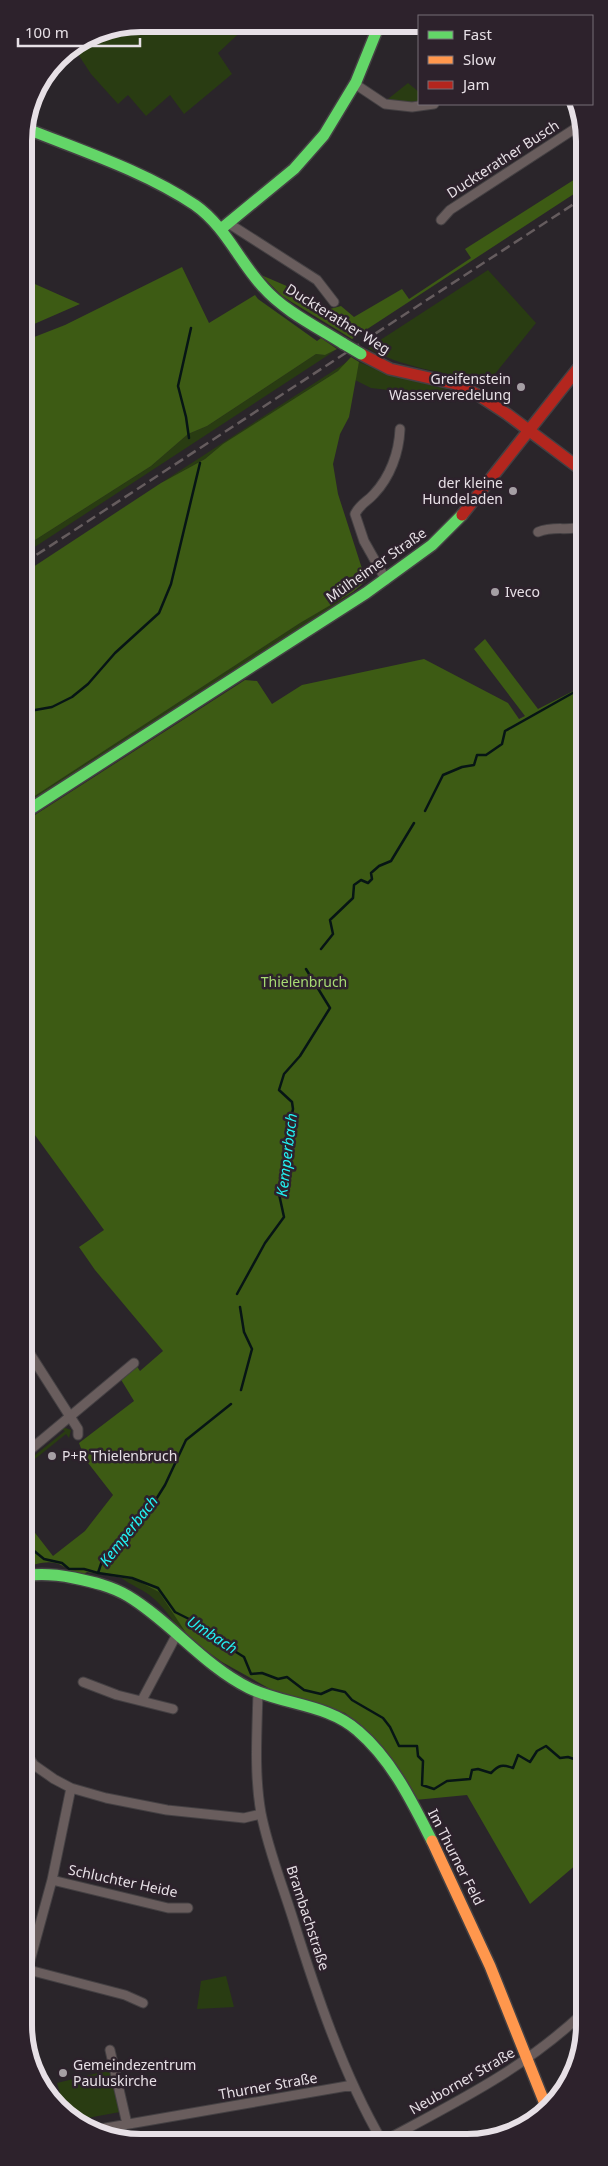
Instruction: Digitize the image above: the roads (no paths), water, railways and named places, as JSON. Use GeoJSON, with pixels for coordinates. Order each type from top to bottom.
{"type":"FeatureCollection","features":[{"type":"Feature","properties":{"kind":"street"},"geometry":{"type":"LineString","coordinates":[[224,226],[296,167],[331,123],[355,84],[377,32]]}},
{"type":"Feature","properties":{"kind":"street"},"geometry":{"type":"LineString","coordinates":[[355,84],[385,104],[412,107],[427,105]]}},
{"type":"Feature","properties":{"kind":"street","name":"Duckterather Busch"},"geometry":{"type":"LineString","coordinates":[[441,220],[450,210],[575,128]]}},
{"type":"Feature","properties":{"kind":"street","name":"Duckterather Weg"},"geometry":{"type":"LineString","coordinates":[[33,131],[124,168],[172,191],[224,226],[317,280],[334,302]]}},
{"type":"Feature","properties":{"kind":"street","name":"Duckterather Weg"},"geometry":{"type":"LineString","coordinates":[[224,226],[241,261],[264,289],[281,304],[344,344],[390,369],[456,384],[486,400],[576,466]]}},
{"type":"Feature","properties":{"kind":"street","name":"Mülheimer Straße"},"geometry":{"type":"LineString","coordinates":[[33,807],[386,580],[426,550],[452,527],[465,512],[576,371]]}},
{"type":"Feature","properties":{"kind":"street"},"geometry":{"type":"LineString","coordinates":[[386,580],[364,541],[355,514],[360,505],[370,498],[382,485],[400,445],[400,429]]}},
{"type":"Feature","properties":{"kind":"street"},"geometry":{"type":"LineString","coordinates":[[538,532],[558,527],[576,530]]}},
{"type":"Feature","properties":{"kind":"street"},"geometry":{"type":"LineString","coordinates":[[32,1359],[78,1429],[78,1435]]}},
{"type":"Feature","properties":{"kind":"street"},"geometry":{"type":"LineString","coordinates":[[32,1447],[134,1363]]}},
{"type":"Feature","properties":{"kind":"street","name":"Im Thurner Feld"},"geometry":{"type":"LineString","coordinates":[[32,1575],[46,1574],[88,1580],[130,1596],[154,1613],[225,1672],[258,1692],[334,1715],[355,1729],[375,1747],[392,1770],[442,1860],[466,1909],[544,2102]]}},
{"type":"Feature","properties":{"kind":"street"},"geometry":{"type":"LineString","coordinates":[[142,1700],[177,1634]]}},
{"type":"Feature","properties":{"kind":"street"},"geometry":{"type":"LineString","coordinates":[[83,1682],[117,1695],[173,1709]]}},
{"type":"Feature","properties":{"kind":"street","name":"Brambachstraße"},"geometry":{"type":"LineString","coordinates":[[258,1692],[257,1778],[261,1814],[303,1952],[353,2086],[379,2134]]}},
{"type":"Feature","properties":{"kind":"street"},"geometry":{"type":"LineString","coordinates":[[32,1762],[71,1788],[106,1798],[166,1810],[244,1818],[261,1814]]}},
{"type":"Feature","properties":{"kind":"street"},"geometry":{"type":"LineString","coordinates":[[32,1951],[52,1880],[71,1788]]}},
{"type":"Feature","properties":{"kind":"street","name":"Schluchter Heide"},"geometry":{"type":"LineString","coordinates":[[52,1880],[168,1908],[188,1908]]}},
{"type":"Feature","properties":{"kind":"street"},"geometry":{"type":"LineString","coordinates":[[32,1974],[124,1995],[143,2003]]}},
{"type":"Feature","properties":{"kind":"street","name":"Neuborner Straße"},"geometry":{"type":"LineString","coordinates":[[396,2134],[474,2093],[528,2060],[575,2020]]}},
{"type":"Feature","properties":{"kind":"street"},"geometry":{"type":"LineString","coordinates":[[110,2050],[127,2124]]}},
{"type":"Feature","properties":{"kind":"street","name":"Thurner Straße"},"geometry":{"type":"LineString","coordinates":[[106,2128],[353,2086]]}},
{"type":"Feature","properties":{"kind":"waterway"},"geometry":{"type":"LineString","coordinates":[[189,438],[178,386],[191,328]]}},
{"type":"Feature","properties":{"kind":"waterway"},"geometry":{"type":"LineString","coordinates":[[33,710],[52,707],[72,697],[88,684],[115,653],[159,613],[171,584],[200,463]]}},
{"type":"Feature","properties":{"kind":"waterway","name":"Kemperbach"},"geometry":{"type":"LineString","coordinates":[[425,811],[443,775],[462,767],[474,765],[477,755],[486,755],[502,744],[505,731],[576,691]]}},
{"type":"Feature","properties":{"kind":"waterway","name":"Kemperbach"},"geometry":{"type":"LineString","coordinates":[[321,949],[333,934],[330,920],[353,898],[354,885],[361,880],[368,883],[372,879],[371,873],[379,866],[391,861],[414,823]]}},
{"type":"Feature","properties":{"kind":"waterway","name":"Kemperbach"},"geometry":{"type":"LineString","coordinates":[[237,1294],[265,1243],[284,1217],[279,1194],[283,1188],[288,1131],[293,1109],[292,1102],[279,1090],[284,1074],[300,1056],[330,1008],[306,969]]}},
{"type":"Feature","properties":{"kind":"waterway","name":"Kemperbach"},"geometry":{"type":"LineString","coordinates":[[240,1307],[244,1332],[252,1349],[241,1390]]}},
{"type":"Feature","properties":{"kind":"waterway","name":"Kemperbach"},"geometry":{"type":"LineString","coordinates":[[32,1549],[44,1559],[62,1563],[69,1569],[84,1569],[98,1573],[102,1561],[117,1553],[155,1501],[165,1485],[186,1440],[231,1404]]}},
{"type":"Feature","properties":{"kind":"waterway","name":"Umbach"},"geometry":{"type":"LineString","coordinates":[[98,1573],[132,1578],[158,1588],[175,1612],[197,1623],[204,1631],[216,1634],[221,1641],[230,1644],[236,1652],[244,1657],[251,1674],[262,1673],[278,1679],[287,1677],[304,1690],[321,1694],[332,1689],[345,1692],[352,1700],[383,1718],[390,1727],[399,1746],[417,1746],[418,1756],[423,1761],[422,1785],[434,1789],[447,1781],[470,1779],[472,1770],[478,1769],[491,1773],[501,1766],[513,1768],[518,1755],[530,1762],[537,1751],[546,1746],[560,1758],[568,1757],[575,1759]]}},
{"type":"Feature","properties":{"kind":"railway"},"geometry":{"type":"LineString","coordinates":[[33,557],[576,203]]}},
{"type":"Feature","properties":{"kind":"place","name":"Greifenstein Wasserveredelung"},"geometry":{"type":"Point","coordinates":[521,387]}},
{"type":"Feature","properties":{"kind":"place","name":"der kleine Hundeladen"},"geometry":{"type":"Point","coordinates":[513,491]}},
{"type":"Feature","properties":{"kind":"place","name":"Iveco"},"geometry":{"type":"Point","coordinates":[495,592]}},
{"type":"Feature","properties":{"kind":"place","name":"P+R Thielenbruch"},"geometry":{"type":"Point","coordinates":[52,1456]}},
{"type":"Feature","properties":{"kind":"place","name":"Gemeindezentrum Pauluskirche"},"geometry":{"type":"Point","coordinates":[63,2073]}},
{"type":"Feature","properties":{"kind":"park label","name":"Thielenbruch"},"geometry":{"type":"Point","coordinates":[304,982]}}]}
